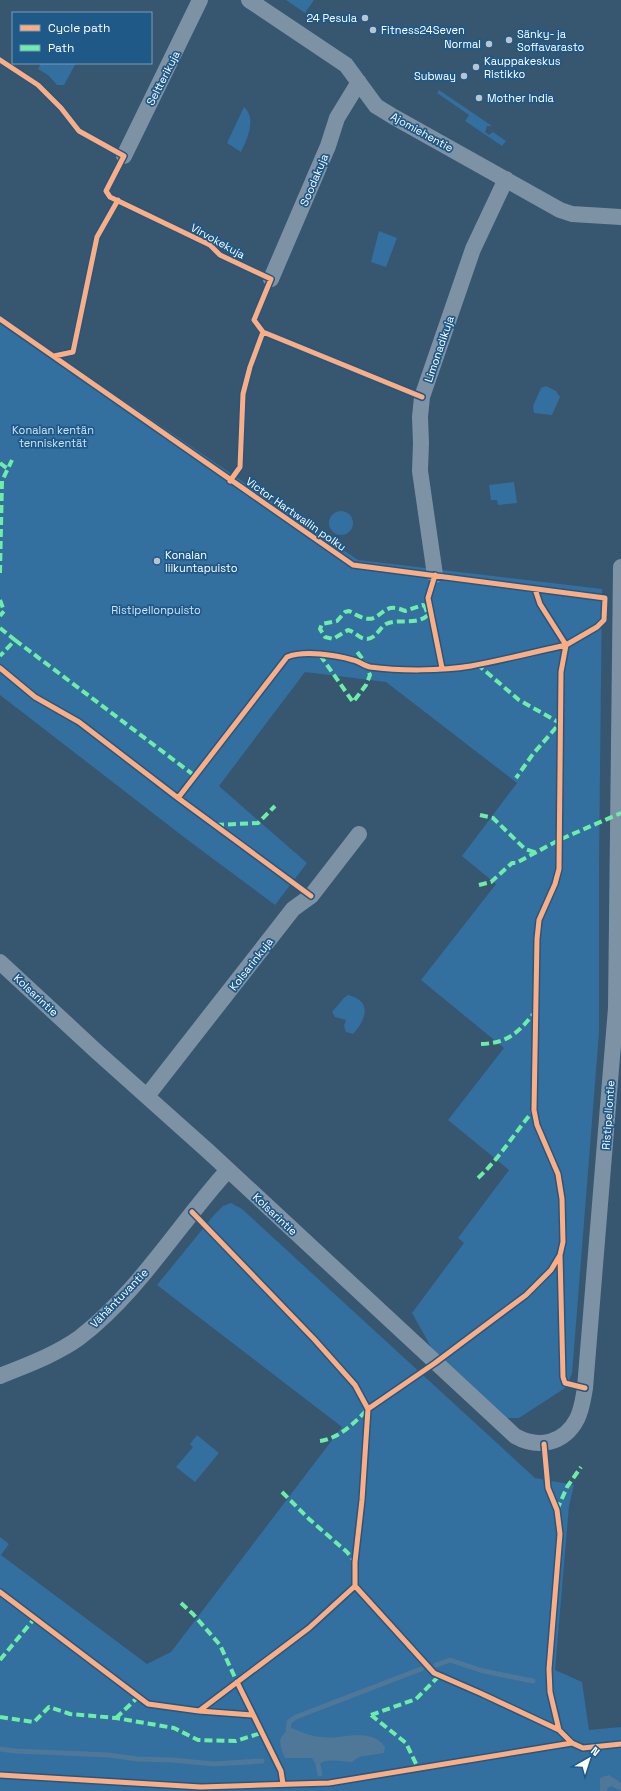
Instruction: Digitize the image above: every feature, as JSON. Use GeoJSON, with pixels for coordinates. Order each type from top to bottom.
{"type":"FeatureCollection","features":[{"type":"Feature","properties":{"kind":"street","name":"Seltterikuja"},"geometry":{"type":"LineString","coordinates":[[124,156],[200,0]]}},
{"type":"Feature","properties":{"kind":"street","name":"Ajomiehentie"},"geometry":{"type":"LineString","coordinates":[[249,0],[346,65],[376,106],[560,210],[572,214],[621,217]]}},
{"type":"Feature","properties":{"kind":"street","name":"Soodakuja"},"geometry":{"type":"LineString","coordinates":[[271,279],[328,146],[337,118],[359,82]]}},
{"type":"Feature","properties":{"kind":"street","name":"Limonadikuja"},"geometry":{"type":"LineString","coordinates":[[434,576],[420,471],[420,417],[422,397],[473,249],[506,179]]}},
{"type":"Feature","properties":{"kind":"street","name":"Ristipellontie"},"geometry":{"type":"LineString","coordinates":[[558,1438],[568,1430],[576,1420],[581,1408],[585,1388],[616,1008],[621,567]]}},
{"type":"Feature","properties":{"kind":"street","name":"Kolsarinkuja"},"geometry":{"type":"LineString","coordinates":[[146,1096],[293,909],[311,896],[359,834]]}},
{"type":"Feature","properties":{"kind":"street","name":"Kolsarintie"},"geometry":{"type":"LineString","coordinates":[[0,962],[228,1170],[515,1436],[534,1444],[544,1444],[558,1438]]}},
{"type":"Feature","properties":{"kind":"street","name":"Vähäntuvantie"},"geometry":{"type":"LineString","coordinates":[[0,1376],[46,1357],[78,1338],[109,1311],[138,1282],[211,1189],[228,1170]]}},
{"type":"Feature","properties":{"kind":"green space"},"geometry":{"type":"Polygon","coordinates":[[[286,0],[314,0],[305,13],[286,0]]]}},
{"type":"Feature","properties":{"kind":"green space"},"geometry":{"type":"Polygon","coordinates":[[[40,64],[75,64],[64,85],[57,85],[48,75],[38,69],[40,64]]]}},
{"type":"Feature","properties":{"kind":"green space"},"geometry":{"type":"Polygon","coordinates":[[[439,90],[492,126],[487,126],[485,132],[489,135],[493,132],[506,141],[502,146],[465,121],[469,115],[437,93],[439,90]]]}},
{"type":"Feature","properties":{"kind":"green space"},"geometry":{"type":"Polygon","coordinates":[[[244,107],[250,117],[250,129],[241,152],[227,143],[244,107]]]}},
{"type":"Feature","properties":{"kind":"green space"},"geometry":{"type":"Polygon","coordinates":[[[379,231],[397,238],[386,267],[371,262],[379,231]]]}},
{"type":"Feature","properties":{"kind":"green space","name":"Ristipellonpuisto"},"geometry":{"type":"Polygon","coordinates":[[[0,316],[358,560],[602,589],[599,1033],[572,1374],[565,1388],[519,1418],[506,1418],[435,1354],[412,1313],[464,1243],[458,1238],[509,1170],[448,1120],[504,1048],[421,980],[496,884],[462,856],[517,783],[386,682],[305,672],[219,786],[307,863],[275,905],[189,841],[0,695],[0,316]]]}},
{"type":"Feature","properties":{"kind":"green space"},"geometry":{"type":"Polygon","coordinates":[[[546,386],[556,391],[560,397],[552,415],[534,413],[533,406],[541,388],[546,386]]]}},
{"type":"Feature","properties":{"kind":"green space"},"geometry":{"type":"Polygon","coordinates":[[[514,482],[517,503],[498,505],[497,500],[491,500],[489,485],[514,482]]]}},
{"type":"Feature","properties":{"kind":"green space"},"geometry":{"type":"Polygon","coordinates":[[[341,511],[346,512],[352,518],[352,528],[346,534],[341,535],[336,534],[330,528],[329,523],[330,518],[336,512],[341,511]]]}},
{"type":"Feature","properties":{"kind":"green space"},"geometry":{"type":"Polygon","coordinates":[[[348,995],[361,1002],[364,1006],[365,1012],[358,1029],[353,1034],[346,1032],[344,1026],[346,1020],[335,1017],[332,1012],[348,995]]]}},
{"type":"Feature","properties":{"kind":"green space"},"geometry":{"type":"Polygon","coordinates":[[[231,1203],[242,1209],[535,1478],[574,1485],[569,1506],[555,1670],[582,1682],[589,1730],[621,1727],[621,1791],[0,1791],[0,1537],[9,1544],[1,1555],[147,1664],[171,1652],[342,1427],[157,1285],[214,1215],[223,1206],[231,1203]]]}},
{"type":"Feature","properties":{"kind":"green space"},"geometry":{"type":"Polygon","coordinates":[[[197,1435],[219,1453],[195,1482],[176,1467],[193,1447],[190,1444],[197,1435]]]}},
{"type":"Feature","properties":{"kind":"shaded area"},"geometry":{"type":"Polygon","coordinates":[[[292,1728],[310,1735],[321,1737],[364,1735],[372,1737],[385,1747],[384,1753],[359,1757],[352,1762],[334,1760],[325,1761],[319,1765],[316,1765],[312,1758],[285,1758],[281,1749],[280,1741],[283,1734],[292,1728]]]}},
{"type":"Feature","properties":{"kind":"shaded area"},"geometry":{"type":"Polygon","coordinates":[[[609,1775],[621,1783],[621,1791],[611,1786],[607,1791],[600,1791],[600,1779],[609,1775]]]}},
{"type":"Feature","properties":{"kind":"waterway"},"geometry":{"type":"LineString","coordinates":[[436,1665],[450,1660],[483,1671],[533,1681]]}},
{"type":"Feature","properties":{"kind":"waterway"},"geometry":{"type":"LineString","coordinates":[[288,1730],[289,1722],[296,1717],[421,1669]]}},
{"type":"Feature","properties":{"kind":"waterway"},"geometry":{"type":"LineString","coordinates":[[0,1749],[108,1755],[138,1759],[172,1760],[214,1764],[262,1761]]}},
{"type":"Feature","properties":{"kind":"waterway"},"geometry":{"type":"LineString","coordinates":[[318,1765],[320,1774]]}},
{"type":"Feature","properties":{"kind":"marked path"},"geometry":{"type":"LineString","coordinates":[[0,573],[2,481],[12,460]]}},
{"type":"Feature","properties":{"kind":"marked path"},"geometry":{"type":"LineString","coordinates":[[0,463],[8,469]]}},
{"type":"Feature","properties":{"kind":"marked path"},"geometry":{"type":"LineString","coordinates":[[0,600],[4,611],[0,616]]}},
{"type":"Feature","properties":{"kind":"marked path"},"geometry":{"type":"LineString","coordinates":[[423,605],[428,615],[413,621],[391,622],[381,628],[376,635],[367,639],[362,638],[348,630],[333,639],[325,637],[320,629],[322,624],[337,621],[345,612],[349,611],[368,619],[378,616],[391,608],[397,608],[405,611],[423,605]]}},
{"type":"Feature","properties":{"kind":"marked path"},"geometry":{"type":"LineString","coordinates":[[0,628],[15,640],[0,656]]}},
{"type":"Feature","properties":{"kind":"marked path"},"geometry":{"type":"LineString","coordinates":[[15,640],[195,776]]}},
{"type":"Feature","properties":{"kind":"marked path"},"geometry":{"type":"LineString","coordinates":[[320,655],[353,702],[366,685],[370,675],[364,661],[355,649]]}},
{"type":"Feature","properties":{"kind":"marked path"},"geometry":{"type":"LineString","coordinates":[[477,664],[519,700],[560,723],[533,754],[516,778]]}},
{"type":"Feature","properties":{"kind":"marked path"},"geometry":{"type":"LineString","coordinates":[[216,825],[258,823],[275,806]]}},
{"type":"Feature","properties":{"kind":"marked path"},"geometry":{"type":"LineString","coordinates":[[479,885],[491,882],[512,863],[516,863],[559,840],[621,813]]}},
{"type":"Feature","properties":{"kind":"marked path"},"geometry":{"type":"LineString","coordinates":[[480,815],[493,818],[525,849],[537,853]]}},
{"type":"Feature","properties":{"kind":"marked path"},"geometry":{"type":"LineString","coordinates":[[481,1044],[498,1042],[512,1036],[535,1012]]}},
{"type":"Feature","properties":{"kind":"marked path"},"geometry":{"type":"LineString","coordinates":[[478,1178],[493,1162],[534,1110]]}},
{"type":"Feature","properties":{"kind":"marked path"},"geometry":{"type":"LineString","coordinates":[[320,1441],[334,1437],[352,1424],[368,1409]]}},
{"type":"Feature","properties":{"kind":"marked path"},"geometry":{"type":"LineString","coordinates":[[557,1510],[567,1487],[581,1467]]}},
{"type":"Feature","properties":{"kind":"marked path"},"geometry":{"type":"LineString","coordinates":[[282,1492],[309,1519],[347,1552],[355,1562]]}},
{"type":"Feature","properties":{"kind":"marked path"},"geometry":{"type":"LineString","coordinates":[[181,1603],[193,1614],[220,1645],[237,1682]]}},
{"type":"Feature","properties":{"kind":"marked path"},"geometry":{"type":"LineString","coordinates":[[0,1660],[34,1619]]}},
{"type":"Feature","properties":{"kind":"marked path"},"geometry":{"type":"LineString","coordinates":[[371,1715],[416,1699],[439,1676]]}},
{"type":"Feature","properties":{"kind":"marked path"},"geometry":{"type":"LineString","coordinates":[[116,1718],[138,1697]]}},
{"type":"Feature","properties":{"kind":"marked path"},"geometry":{"type":"LineString","coordinates":[[0,1717],[34,1722],[49,1707],[70,1714],[116,1718],[174,1728],[198,1740],[236,1741],[261,1733]]}},
{"type":"Feature","properties":{"kind":"marked path"},"geometry":{"type":"LineString","coordinates":[[371,1715],[406,1743],[418,1768]]}},
{"type":"Feature","properties":{"kind":"cycle path","name":"Virvokekuja"},"geometry":{"type":"LineString","coordinates":[[0,60],[38,85],[61,108],[79,131],[124,156],[106,191],[110,197],[210,245],[220,255],[271,279],[254,320],[263,332],[422,397]]}},
{"type":"Feature","properties":{"kind":"cycle path"},"geometry":{"type":"LineString","coordinates":[[54,356],[73,352],[97,237],[118,200]]}},
{"type":"Feature","properties":{"kind":"cycle path","name":"Victor Hartwallin polku"},"geometry":{"type":"LineString","coordinates":[[0,319],[353,565],[605,598],[604,620],[597,627],[566,645],[561,672],[559,869],[555,884],[539,920],[537,939],[534,1110],[537,1125],[558,1174],[562,1199],[563,1242],[560,1255],[551,1270],[526,1295],[435,1363],[368,1409]]}},
{"type":"Feature","properties":{"kind":"cycle path"},"geometry":{"type":"LineString","coordinates":[[230,481],[240,467],[243,394],[250,367],[263,332]]}},
{"type":"Feature","properties":{"kind":"cycle path"},"geometry":{"type":"LineString","coordinates":[[435,575],[428,598],[442,668]]}},
{"type":"Feature","properties":{"kind":"cycle path"},"geometry":{"type":"LineString","coordinates":[[178,798],[287,657],[302,654],[320,654],[338,656],[370,667],[407,670],[434,670],[471,666],[566,645],[540,604],[535,589]]}},
{"type":"Feature","properties":{"kind":"cycle path"},"geometry":{"type":"LineString","coordinates":[[0,668],[35,697],[79,722],[178,798],[311,896]]}},
{"type":"Feature","properties":{"kind":"cycle path"},"geometry":{"type":"LineString","coordinates":[[192,1212],[314,1339],[355,1385],[368,1409],[362,1500],[355,1562],[355,1586],[434,1673],[559,1730]]}},
{"type":"Feature","properties":{"kind":"cycle path"},"geometry":{"type":"LineString","coordinates":[[560,1255],[563,1377],[565,1383],[585,1388]]}},
{"type":"Feature","properties":{"kind":"cycle path"},"geometry":{"type":"LineString","coordinates":[[544,1444],[548,1488],[557,1510],[560,1534],[549,1669],[550,1692],[559,1730],[572,1743]]}},
{"type":"Feature","properties":{"kind":"cycle path"},"geometry":{"type":"LineString","coordinates":[[0,1592],[148,1704],[199,1711],[309,1628],[355,1586]]}},
{"type":"Feature","properties":{"kind":"cycle path"},"geometry":{"type":"LineString","coordinates":[[237,1682],[281,1771],[283,1784]]}},
{"type":"Feature","properties":{"kind":"cycle path"},"geometry":{"type":"LineString","coordinates":[[199,1711],[252,1715]]}},
{"type":"Feature","properties":{"kind":"cycle path"},"geometry":{"type":"LineString","coordinates":[[0,1775],[201,1787],[329,1783],[572,1743],[583,1748],[621,1744]]}},
{"type":"Feature","properties":{"kind":"place","name":"24 Pesula"},"geometry":{"type":"Point","coordinates":[365,18]}},
{"type":"Feature","properties":{"kind":"place","name":"Fitness24Seven"},"geometry":{"type":"Point","coordinates":[373,30]}},
{"type":"Feature","properties":{"kind":"place","name":"Sänky- ja Soffavarasto"},"geometry":{"type":"Point","coordinates":[509,40]}},
{"type":"Feature","properties":{"kind":"place","name":"Normal"},"geometry":{"type":"Point","coordinates":[489,44]}},
{"type":"Feature","properties":{"kind":"place","name":"Kauppakeskus Ristikko"},"geometry":{"type":"Point","coordinates":[476,67]}},
{"type":"Feature","properties":{"kind":"place","name":"Subway"},"geometry":{"type":"Point","coordinates":[464,76]}},
{"type":"Feature","properties":{"kind":"place","name":"Mother India"},"geometry":{"type":"Point","coordinates":[479,98]}},
{"type":"Feature","properties":{"kind":"place","name":"Konalan liikuntapuisto"},"geometry":{"type":"Point","coordinates":[157,561]}},
{"type":"Feature","properties":{"kind":"park label","name":"Konalan kentän tenniskentät"},"geometry":{"type":"Point","coordinates":[53,436]}}]}
